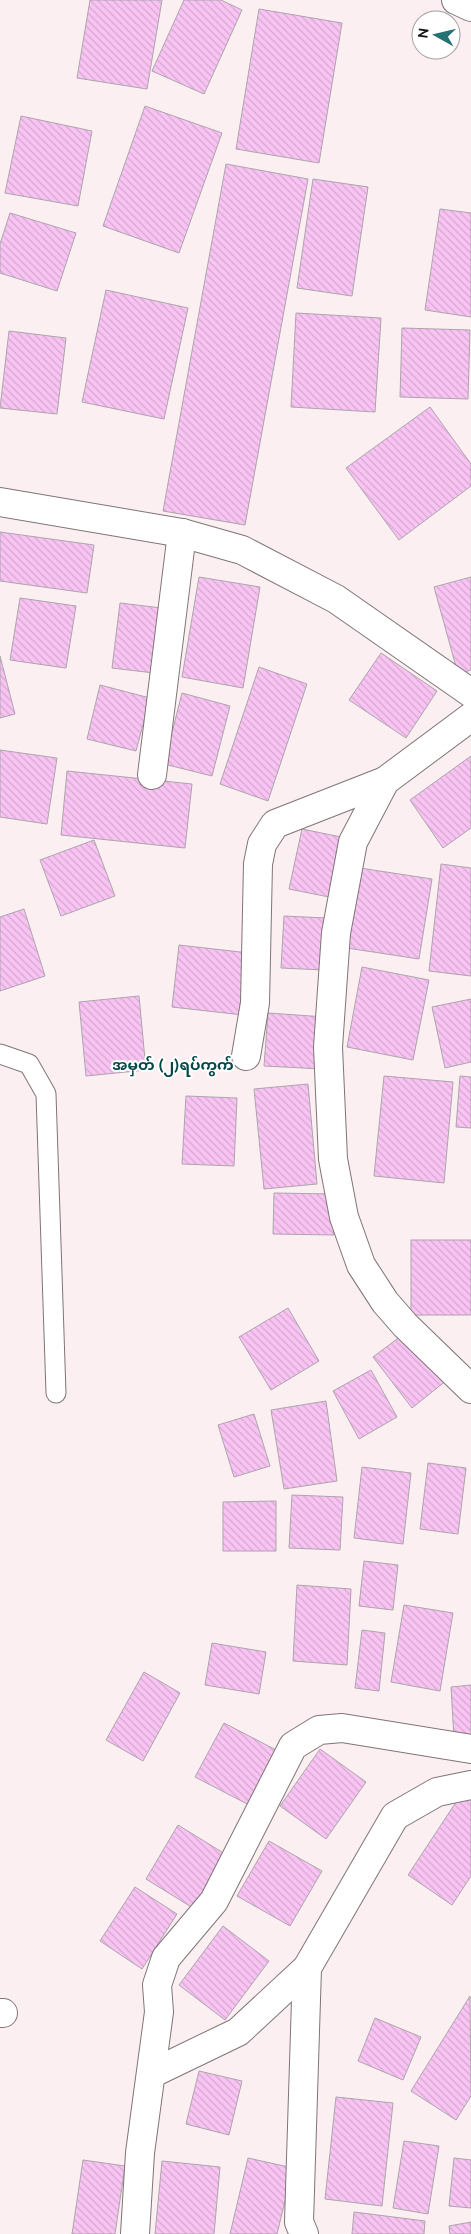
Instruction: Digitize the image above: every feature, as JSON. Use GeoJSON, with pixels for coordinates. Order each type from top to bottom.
{"type":"FeatureCollection","features":[{"type":"Feature","properties":{"kind":"street"},"geometry":{"type":"LineString","coordinates":[[456,0],[471,7]]}},
{"type":"Feature","properties":{"kind":"street"},"geometry":{"type":"LineString","coordinates":[[0,502],[182,534],[242,550],[336,599],[471,693]]}},
{"type":"Feature","properties":{"kind":"street"},"geometry":{"type":"LineString","coordinates":[[152,775],[182,534]]}},
{"type":"Feature","properties":{"kind":"street"},"geometry":{"type":"LineString","coordinates":[[246,1056],[254,1002],[258,864],[262,844],[275,824],[385,781],[471,717]]}},
{"type":"Feature","properties":{"kind":"street"},"geometry":{"type":"LineString","coordinates":[[385,781],[353,842],[336,933],[328,1047],[333,1159],[344,1217],[361,1266],[385,1302],[405,1325],[471,1389]]}},
{"type":"Feature","properties":{"kind":"street"},"geometry":{"type":"LineString","coordinates":[[135,2234],[140,2153],[159,2012],[157,1985],[166,1958],[214,1901],[293,1746],[319,1730],[342,1728],[471,1749]]}},
{"type":"Feature","properties":{"kind":"street"},"geometry":{"type":"LineString","coordinates":[[152,2073],[238,2032],[307,1968],[395,1816],[437,1792],[471,1785]]}},
{"type":"Feature","properties":{"kind":"street"},"geometry":{"type":"LineString","coordinates":[[304,2234],[299,2222],[307,1968]]}},
{"type":"Feature","properties":{"kind":"lane"},"geometry":{"type":"LineString","coordinates":[[0,1054],[29,1064],[46,1094],[56,1393]]}},
{"type":"Feature","properties":{"kind":"building"},"geometry":{"type":"Polygon","coordinates":[[[90,0],[162,0],[147,89],[77,78],[90,0]]]}},
{"type":"Feature","properties":{"kind":"building"},"geometry":{"type":"Polygon","coordinates":[[[184,0],[221,0],[242,10],[204,94],[152,71],[184,0]]]}},
{"type":"Feature","properties":{"kind":"building"},"geometry":{"type":"Polygon","coordinates":[[[259,9],[342,23],[319,163],[236,149],[259,9]]]}},
{"type":"Feature","properties":{"kind":"building"},"geometry":{"type":"Polygon","coordinates":[[[145,106],[222,133],[179,253],[103,226],[145,106]]]}},
{"type":"Feature","properties":{"kind":"building"},"geometry":{"type":"Polygon","coordinates":[[[21,116],[92,131],[78,206],[5,193],[21,116]]]}},
{"type":"Feature","properties":{"kind":"building"},"geometry":{"type":"Polygon","coordinates":[[[226,164],[308,179],[245,525],[163,511],[226,164]]]}},
{"type":"Feature","properties":{"kind":"building"},"geometry":{"type":"Polygon","coordinates":[[[313,179],[368,187],[352,296],[297,288],[313,179]]]}},
{"type":"Feature","properties":{"kind":"building"},"geometry":{"type":"Polygon","coordinates":[[[440,209],[471,213],[471,317],[425,310],[440,209]]]}},
{"type":"Feature","properties":{"kind":"building"},"geometry":{"type":"Polygon","coordinates":[[[10,213],[76,233],[57,291],[0,273],[0,244],[10,213]]]}},
{"type":"Feature","properties":{"kind":"building"},"geometry":{"type":"Polygon","coordinates":[[[106,290],[188,308],[164,419],[82,402],[106,290]]]}},
{"type":"Feature","properties":{"kind":"building"},"geometry":{"type":"Polygon","coordinates":[[[296,313],[381,318],[375,412],[291,407],[296,313]]]}},
{"type":"Feature","properties":{"kind":"building"},"geometry":{"type":"Polygon","coordinates":[[[402,328],[470,330],[468,399],[400,397],[402,328]]]}},
{"type":"Feature","properties":{"kind":"building"},"geometry":{"type":"Polygon","coordinates":[[[9,331],[66,338],[57,414],[0,408],[9,331]]]}},
{"type":"Feature","properties":{"kind":"building"},"geometry":{"type":"Polygon","coordinates":[[[430,407],[471,464],[471,486],[399,540],[346,468],[430,407]]]}},
{"type":"Feature","properties":{"kind":"building"},"geometry":{"type":"Polygon","coordinates":[[[0,532],[94,545],[87,593],[0,581],[0,532]]]}},
{"type":"Feature","properties":{"kind":"building"},"geometry":{"type":"Polygon","coordinates":[[[199,577],[260,587],[243,688],[182,677],[199,577]]]}},
{"type":"Feature","properties":{"kind":"building"},"geometry":{"type":"Polygon","coordinates":[[[471,577],[471,670],[458,674],[434,587],[471,577]]]}},
{"type":"Feature","properties":{"kind":"building"},"geometry":{"type":"Polygon","coordinates":[[[20,598],[76,606],[66,668],[10,660],[20,598]]]}},
{"type":"Feature","properties":{"kind":"building"},"geometry":{"type":"Polygon","coordinates":[[[120,603],[162,608],[154,673],[112,668],[120,603]]]}},
{"type":"Feature","properties":{"kind":"building"},"geometry":{"type":"Polygon","coordinates":[[[381,653],[437,691],[406,738],[349,700],[381,653]]]}},
{"type":"Feature","properties":{"kind":"building"},"geometry":{"type":"Polygon","coordinates":[[[0,656],[15,714],[0,718],[0,656]]]}},
{"type":"Feature","properties":{"kind":"building"},"geometry":{"type":"Polygon","coordinates":[[[259,667],[307,684],[268,801],[220,784],[259,667]]]}},
{"type":"Feature","properties":{"kind":"building"},"geometry":{"type":"Polygon","coordinates":[[[100,685],[150,698],[136,751],[87,739],[100,685]]]}},
{"type":"Feature","properties":{"kind":"building"},"geometry":{"type":"Polygon","coordinates":[[[182,693],[230,706],[212,776],[164,764],[182,693]]]}},
{"type":"Feature","properties":{"kind":"building"},"geometry":{"type":"Polygon","coordinates":[[[0,750],[57,758],[47,824],[0,817],[0,750]]]}},
{"type":"Feature","properties":{"kind":"building"},"geometry":{"type":"Polygon","coordinates":[[[471,756],[471,828],[443,848],[410,800],[471,756]]]}},
{"type":"Feature","properties":{"kind":"building"},"geometry":{"type":"Polygon","coordinates":[[[67,771],[192,784],[185,848],[61,835],[67,771]]]}},
{"type":"Feature","properties":{"kind":"building"},"geometry":{"type":"Polygon","coordinates":[[[302,829],[346,838],[334,898],[289,889],[302,829]]]}},
{"type":"Feature","properties":{"kind":"building"},"geometry":{"type":"Polygon","coordinates":[[[94,840],[115,896],[61,916],[40,860],[94,840]]]}},
{"type":"Feature","properties":{"kind":"building"},"geometry":{"type":"Polygon","coordinates":[[[441,864],[471,868],[471,976],[429,971],[441,864]]]}},
{"type":"Feature","properties":{"kind":"building"},"geometry":{"type":"Polygon","coordinates":[[[360,868],[432,879],[419,959],[347,948],[360,868]]]}},
{"type":"Feature","properties":{"kind":"building"},"geometry":{"type":"Polygon","coordinates":[[[24,909],[45,976],[0,991],[0,917],[24,909]]]}},
{"type":"Feature","properties":{"kind":"building"},"geometry":{"type":"Polygon","coordinates":[[[284,916],[326,918],[323,970],[281,968],[284,916]]]}},
{"type":"Feature","properties":{"kind":"building"},"geometry":{"type":"Polygon","coordinates":[[[179,945],[249,953],[243,1015],[172,1007],[179,945]]]}},
{"type":"Feature","properties":{"kind":"building"},"geometry":{"type":"Polygon","coordinates":[[[362,967],[429,980],[413,1060],[347,1047],[362,967]]]}},
{"type":"Feature","properties":{"kind":"building"},"geometry":{"type":"Polygon","coordinates":[[[139,996],[146,1070],[86,1076],[79,1002],[139,996]]]}},
{"type":"Feature","properties":{"kind":"building"},"geometry":{"type":"Polygon","coordinates":[[[471,999],[471,1062],[445,1068],[432,1007],[471,999]]]}},
{"type":"Feature","properties":{"kind":"building"},"geometry":{"type":"Polygon","coordinates":[[[268,1013],[325,1017],[322,1069],[264,1066],[268,1013]]]}},
{"type":"Feature","properties":{"kind":"building"},"geometry":{"type":"Polygon","coordinates":[[[384,1076],[453,1082],[444,1183],[374,1176],[384,1076]]]}},
{"type":"Feature","properties":{"kind":"building"},"geometry":{"type":"Polygon","coordinates":[[[460,1076],[471,1077],[471,1128],[456,1127],[460,1076]]]}},
{"type":"Feature","properties":{"kind":"building"},"geometry":{"type":"Polygon","coordinates":[[[308,1084],[317,1184],[264,1189],[254,1089],[308,1084]]]}},
{"type":"Feature","properties":{"kind":"building"},"geometry":{"type":"Polygon","coordinates":[[[186,1096],[237,1098],[234,1166],[182,1164],[186,1096]]]}},
{"type":"Feature","properties":{"kind":"building"},"geometry":{"type":"Polygon","coordinates":[[[274,1193],[334,1194],[334,1235],[273,1234],[274,1193]]]}},
{"type":"Feature","properties":{"kind":"building"},"geometry":{"type":"Polygon","coordinates":[[[411,1240],[471,1240],[471,1315],[411,1315],[411,1240]]]}},
{"type":"Feature","properties":{"kind":"building"},"geometry":{"type":"Polygon","coordinates":[[[288,1308],[319,1361],[271,1390],[239,1337],[288,1308]]]}},
{"type":"Feature","properties":{"kind":"building"},"geometry":{"type":"Polygon","coordinates":[[[409,1330],[447,1380],[412,1408],[373,1357],[409,1330]]]}},
{"type":"Feature","properties":{"kind":"building"},"geometry":{"type":"Polygon","coordinates":[[[371,1370],[397,1417],[359,1439],[333,1391],[371,1370]]]}},
{"type":"Feature","properties":{"kind":"building"},"geometry":{"type":"Polygon","coordinates":[[[326,1401],[337,1481],[284,1489],[271,1410],[326,1401]]]}},
{"type":"Feature","properties":{"kind":"building"},"geometry":{"type":"Polygon","coordinates":[[[254,1414],[270,1466],[234,1477],[218,1425],[254,1414]]]}},
{"type":"Feature","properties":{"kind":"building"},"geometry":{"type":"Polygon","coordinates":[[[428,1463],[466,1468],[458,1534],[420,1529],[428,1463]]]}},
{"type":"Feature","properties":{"kind":"building"},"geometry":{"type":"Polygon","coordinates":[[[362,1467],[411,1473],[403,1544],[354,1538],[362,1467]]]}},
{"type":"Feature","properties":{"kind":"building"},"geometry":{"type":"Polygon","coordinates":[[[292,1495],[343,1497],[340,1550],[289,1548],[292,1495]]]}},
{"type":"Feature","properties":{"kind":"building"},"geometry":{"type":"Polygon","coordinates":[[[276,1501],[276,1551],[223,1551],[223,1502],[276,1501]]]}},
{"type":"Feature","properties":{"kind":"building"},"geometry":{"type":"Polygon","coordinates":[[[364,1561],[398,1565],[393,1610],[359,1606],[364,1561]]]}},
{"type":"Feature","properties":{"kind":"building"},"geometry":{"type":"Polygon","coordinates":[[[297,1585],[351,1589],[347,1665],[293,1661],[297,1585]]]}},
{"type":"Feature","properties":{"kind":"building"},"geometry":{"type":"Polygon","coordinates":[[[404,1605],[453,1613],[440,1691],[391,1682],[404,1605]]]}},
{"type":"Feature","properties":{"kind":"building"},"geometry":{"type":"Polygon","coordinates":[[[362,1630],[385,1633],[379,1691],[355,1688],[362,1630]]]}},
{"type":"Feature","properties":{"kind":"building"},"geometry":{"type":"Polygon","coordinates":[[[212,1643],[266,1652],[259,1694],[205,1685],[212,1643]]]}},
{"type":"Feature","properties":{"kind":"building"},"geometry":{"type":"Polygon","coordinates":[[[144,1672],[180,1693],[143,1761],[106,1740],[144,1672]]]}},
{"type":"Feature","properties":{"kind":"building"},"geometry":{"type":"Polygon","coordinates":[[[471,1685],[471,1738],[454,1739],[451,1687],[471,1685]]]}},
{"type":"Feature","properties":{"kind":"building"},"geometry":{"type":"Polygon","coordinates":[[[224,1723],[280,1752],[253,1807],[195,1777],[224,1723]]]}},
{"type":"Feature","properties":{"kind":"building"},"geometry":{"type":"Polygon","coordinates":[[[320,1749],[366,1782],[326,1839],[280,1806],[320,1749]]]}},
{"type":"Feature","properties":{"kind":"building"},"geometry":{"type":"Polygon","coordinates":[[[464,1790],[471,1794],[471,1876],[452,1905],[408,1875],[464,1790]]]}},
{"type":"Feature","properties":{"kind":"building"},"geometry":{"type":"Polygon","coordinates":[[[178,1825],[225,1854],[193,1908],[146,1879],[178,1825]]]}},
{"type":"Feature","properties":{"kind":"building"},"geometry":{"type":"Polygon","coordinates":[[[269,1841],[322,1871],[290,1926],[237,1896],[269,1841]]]}},
{"type":"Feature","properties":{"kind":"building"},"geometry":{"type":"Polygon","coordinates":[[[135,1887],[177,1914],[142,1969],[100,1941],[135,1887]]]}},
{"type":"Feature","properties":{"kind":"building"},"geometry":{"type":"Polygon","coordinates":[[[223,1926],[269,1961],[225,2020],[179,1985],[223,1926]]]}},
{"type":"Feature","properties":{"kind":"building"},"geometry":{"type":"Polygon","coordinates":[[[470,1996],[471,2096],[456,2120],[411,2091],[470,1996]]]}},
{"type":"Feature","properties":{"kind":"building"},"geometry":{"type":"Polygon","coordinates":[[[375,2018],[421,2037],[403,2080],[358,2061],[375,2018]]]}},
{"type":"Feature","properties":{"kind":"building"},"geometry":{"type":"Polygon","coordinates":[[[199,2071],[242,2081],[229,2135],[186,2124],[199,2071]]]}},
{"type":"Feature","properties":{"kind":"building"},"geometry":{"type":"Polygon","coordinates":[[[336,2097],[393,2103],[382,2206],[325,2199],[336,2097]]]}},
{"type":"Feature","properties":{"kind":"building"},"geometry":{"type":"Polygon","coordinates":[[[404,2141],[439,2146],[428,2214],[393,2208],[404,2141]]]}},
{"type":"Feature","properties":{"kind":"building"},"geometry":{"type":"Polygon","coordinates":[[[248,2158],[293,2168],[277,2234],[230,2234],[248,2158]]]}},
{"type":"Feature","properties":{"kind":"building"},"geometry":{"type":"Polygon","coordinates":[[[454,2158],[471,2160],[471,2208],[449,2206],[454,2158]]]}},
{"type":"Feature","properties":{"kind":"building"},"geometry":{"type":"Polygon","coordinates":[[[83,2160],[125,2166],[115,2234],[72,2234],[83,2160]]]}},
{"type":"Feature","properties":{"kind":"building"},"geometry":{"type":"Polygon","coordinates":[[[162,2161],[220,2167],[214,2234],[155,2234],[162,2161]]]}},
{"type":"Feature","properties":{"kind":"building"},"geometry":{"type":"Polygon","coordinates":[[[354,2212],[425,2221],[424,2234],[352,2234],[354,2212]]]}},
{"type":"Feature","properties":{"kind":"building"},"geometry":{"type":"Polygon","coordinates":[[[471,2222],[471,2234],[450,2234],[449,2226],[471,2222]]]}},
{"type":"Feature","properties":{"kind":"district","name":"အမှတ် (၂)ရပ်ကွက်"},"geometry":{"type":"Point","coordinates":[173,1064]}}]}
